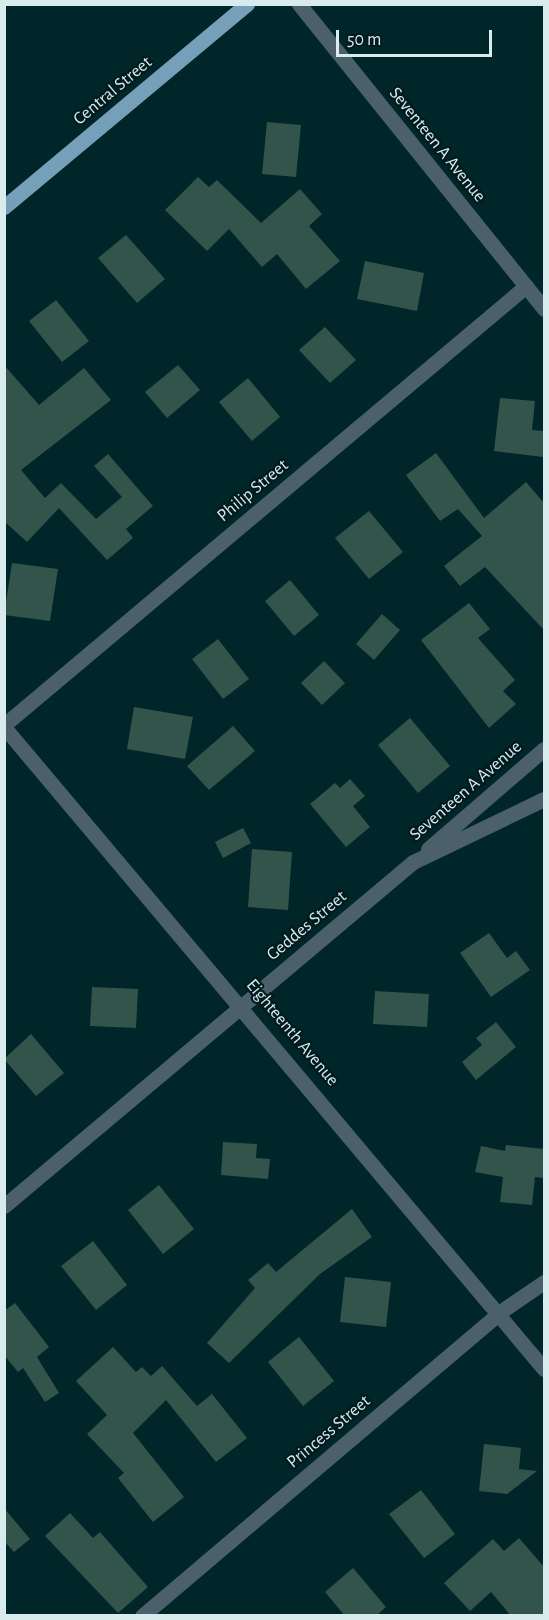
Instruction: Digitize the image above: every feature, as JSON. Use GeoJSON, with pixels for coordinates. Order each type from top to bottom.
{"type":"FeatureCollection","features":[{"type":"Feature","properties":{"kind":"main road","name":"Central Street"},"geometry":{"type":"LineString","coordinates":[[4,207],[247,4]]}},
{"type":"Feature","properties":{"kind":"street","name":"Seventeen A Avenue"},"geometry":{"type":"LineString","coordinates":[[299,4],[544,309]]}},
{"type":"Feature","properties":{"kind":"street","name":"Philip Street"},"geometry":{"type":"LineString","coordinates":[[4,726],[526,286]]}},
{"type":"Feature","properties":{"kind":"street","name":"Eighteenth Avenue"},"geometry":{"type":"LineString","coordinates":[[4,726],[244,1006],[500,1312],[544,1369]]}},
{"type":"Feature","properties":{"kind":"street","name":"Seventeen A Avenue"},"geometry":{"type":"LineString","coordinates":[[413,862],[544,749]]}},
{"type":"Feature","properties":{"kind":"street","name":"Geddes Street"},"geometry":{"type":"LineString","coordinates":[[4,1206],[413,862],[544,799]]}},
{"type":"Feature","properties":{"kind":"street","name":"Princess Street"},"geometry":{"type":"LineString","coordinates":[[142,1616],[500,1312],[544,1282]]}},
{"type":"Feature","properties":{"kind":"building"},"geometry":{"type":"Polygon","coordinates":[[[267,122],[301,125],[296,177],[262,174],[267,122]]]}},
{"type":"Feature","properties":{"kind":"building"},"geometry":{"type":"Polygon","coordinates":[[[198,177],[209,187],[217,180],[261,223],[300,189],[322,214],[309,226],[340,261],[306,289],[277,254],[262,267],[229,229],[207,251],[165,210],[198,177]]]}},
{"type":"Feature","properties":{"kind":"building"},"geometry":{"type":"Polygon","coordinates":[[[126,235],[165,279],[137,303],[98,258],[126,235]]]}},
{"type":"Feature","properties":{"kind":"building"},"geometry":{"type":"Polygon","coordinates":[[[365,261],[424,273],[417,311],[357,299],[365,261]]]}},
{"type":"Feature","properties":{"kind":"building"},"geometry":{"type":"Polygon","coordinates":[[[56,300],[89,341],[62,362],[29,321],[56,300]]]}},
{"type":"Feature","properties":{"kind":"building"},"geometry":{"type":"Polygon","coordinates":[[[325,327],[356,360],[330,383],[299,350],[325,327]]]}},
{"type":"Feature","properties":{"kind":"building"},"geometry":{"type":"Polygon","coordinates":[[[4,365],[39,405],[84,368],[111,400],[21,470],[45,498],[61,483],[96,519],[122,497],[94,466],[108,454],[153,506],[126,529],[133,538],[107,560],[59,508],[27,542],[4,521],[4,365]]]}},
{"type":"Feature","properties":{"kind":"building"},"geometry":{"type":"Polygon","coordinates":[[[178,365],[200,390],[167,418],[145,392],[178,365]]]}},
{"type":"Feature","properties":{"kind":"building"},"geometry":{"type":"Polygon","coordinates":[[[248,378],[280,417],[252,441],[219,402],[248,378]]]}},
{"type":"Feature","properties":{"kind":"building"},"geometry":{"type":"Polygon","coordinates":[[[500,398],[535,401],[532,430],[544,431],[543,457],[494,451],[500,398]]]}},
{"type":"Feature","properties":{"kind":"building"},"geometry":{"type":"Polygon","coordinates":[[[436,453],[484,518],[526,482],[544,503],[544,630],[485,567],[460,586],[444,566],[482,536],[458,509],[440,521],[406,475],[436,453]]]}},
{"type":"Feature","properties":{"kind":"building"},"geometry":{"type":"Polygon","coordinates":[[[369,511],[403,552],[369,579],[335,538],[369,511]]]}},
{"type":"Feature","properties":{"kind":"building"},"geometry":{"type":"Polygon","coordinates":[[[12,563],[58,569],[50,621],[4,615],[12,563]]]}},
{"type":"Feature","properties":{"kind":"building"},"geometry":{"type":"Polygon","coordinates":[[[290,580],[319,615],[294,636],[265,601],[290,580]]]}},
{"type":"Feature","properties":{"kind":"building"},"geometry":{"type":"Polygon","coordinates":[[[469,603],[490,629],[478,638],[515,680],[503,691],[516,704],[489,728],[421,640],[469,603]]]}},
{"type":"Feature","properties":{"kind":"building"},"geometry":{"type":"Polygon","coordinates":[[[382,614],[400,630],[374,660],[356,644],[382,614]]]}},
{"type":"Feature","properties":{"kind":"building"},"geometry":{"type":"Polygon","coordinates":[[[218,639],[249,679],[223,699],[192,659],[218,639]]]}},
{"type":"Feature","properties":{"kind":"building"},"geometry":{"type":"Polygon","coordinates":[[[324,661],[345,683],[322,705],[301,683],[324,661]]]}},
{"type":"Feature","properties":{"kind":"building"},"geometry":{"type":"Polygon","coordinates":[[[134,707],[193,717],[185,759],[127,749],[134,707]]]}},
{"type":"Feature","properties":{"kind":"building"},"geometry":{"type":"Polygon","coordinates":[[[410,718],[450,766],[418,793],[378,745],[410,718]]]}},
{"type":"Feature","properties":{"kind":"building"},"geometry":{"type":"Polygon","coordinates":[[[233,726],[255,751],[209,790],[187,766],[233,726]]]}},
{"type":"Feature","properties":{"kind":"building"},"geometry":{"type":"Polygon","coordinates":[[[350,779],[365,796],[353,806],[370,827],[346,847],[310,804],[335,783],[340,788],[350,779]]]}},
{"type":"Feature","properties":{"kind":"building"},"geometry":{"type":"Polygon","coordinates":[[[243,828],[251,843],[223,858],[215,842],[243,828]]]}},
{"type":"Feature","properties":{"kind":"building"},"geometry":{"type":"Polygon","coordinates":[[[252,849],[292,852],[288,910],[248,907],[252,849]]]}},
{"type":"Feature","properties":{"kind":"building"},"geometry":{"type":"Polygon","coordinates":[[[489,933],[507,958],[516,951],[530,970],[491,997],[460,953],[489,933]]]}},
{"type":"Feature","properties":{"kind":"building"},"geometry":{"type":"Polygon","coordinates":[[[92,987],[138,989],[136,1028],[90,1026],[92,987]]]}},
{"type":"Feature","properties":{"kind":"building"},"geometry":{"type":"Polygon","coordinates":[[[375,991],[429,994],[427,1027],[373,1024],[375,991]]]}},
{"type":"Feature","properties":{"kind":"building"},"geometry":{"type":"Polygon","coordinates":[[[496,1022],[516,1047],[476,1080],[462,1062],[482,1045],[476,1038],[496,1022]]]}},
{"type":"Feature","properties":{"kind":"building"},"geometry":{"type":"Polygon","coordinates":[[[31,1034],[64,1073],[36,1096],[4,1059],[31,1034]]]}},
{"type":"Feature","properties":{"kind":"building"},"geometry":{"type":"Polygon","coordinates":[[[223,1142],[257,1144],[256,1158],[270,1159],[268,1179],[221,1175],[223,1142]]]}},
{"type":"Feature","properties":{"kind":"building"},"geometry":{"type":"Polygon","coordinates":[[[506,1145],[544,1149],[544,1178],[535,1177],[532,1205],[500,1202],[503,1177],[475,1172],[481,1146],[505,1151],[506,1145]]]}},
{"type":"Feature","properties":{"kind":"building"},"geometry":{"type":"Polygon","coordinates":[[[159,1185],[194,1229],[163,1254],[128,1210],[159,1185]]]}},
{"type":"Feature","properties":{"kind":"building"},"geometry":{"type":"Polygon","coordinates":[[[352,1209],[372,1237],[320,1274],[229,1363],[207,1343],[255,1288],[248,1280],[268,1263],[276,1272],[352,1209]]]}},
{"type":"Feature","properties":{"kind":"building"},"geometry":{"type":"Polygon","coordinates":[[[93,1241],[127,1285],[96,1310],[61,1266],[93,1241]]]}},
{"type":"Feature","properties":{"kind":"building"},"geometry":{"type":"Polygon","coordinates":[[[345,1277],[391,1282],[386,1327],[340,1322],[345,1277]]]}},
{"type":"Feature","properties":{"kind":"building"},"geometry":{"type":"Polygon","coordinates":[[[15,1303],[49,1347],[37,1357],[59,1393],[45,1402],[23,1368],[18,1372],[4,1355],[4,1311],[15,1303]]]}},
{"type":"Feature","properties":{"kind":"building"},"geometry":{"type":"Polygon","coordinates":[[[299,1337],[334,1381],[303,1406],[268,1362],[299,1337]]]}},
{"type":"Feature","properties":{"kind":"building"},"geometry":{"type":"Polygon","coordinates":[[[113,1347],[136,1372],[142,1367],[151,1376],[162,1366],[197,1406],[212,1394],[247,1438],[216,1462],[166,1400],[133,1433],[184,1497],[153,1522],[118,1478],[124,1473],[87,1434],[107,1415],[76,1381],[113,1347]]]}},
{"type":"Feature","properties":{"kind":"building"},"geometry":{"type":"Polygon","coordinates":[[[484,1444],[521,1448],[519,1469],[537,1471],[507,1494],[479,1491],[484,1444]]]}},
{"type":"Feature","properties":{"kind":"building"},"geometry":{"type":"Polygon","coordinates":[[[421,1490],[455,1534],[424,1558],[389,1514],[421,1490]]]}},
{"type":"Feature","properties":{"kind":"building"},"geometry":{"type":"Polygon","coordinates":[[[4,1508],[30,1539],[14,1552],[4,1541],[4,1508]]]}},
{"type":"Feature","properties":{"kind":"building"},"geometry":{"type":"Polygon","coordinates":[[[70,1513],[93,1538],[100,1532],[148,1587],[118,1613],[45,1536],[70,1513]]]}},
{"type":"Feature","properties":{"kind":"building"},"geometry":{"type":"Polygon","coordinates":[[[519,1538],[544,1567],[544,1616],[511,1616],[491,1592],[470,1611],[444,1583],[493,1539],[504,1551],[519,1538]]]}},
{"type":"Feature","properties":{"kind":"building"},"geometry":{"type":"Polygon","coordinates":[[[353,1568],[386,1607],[376,1616],[345,1616],[325,1592],[353,1568]]]}}]}
